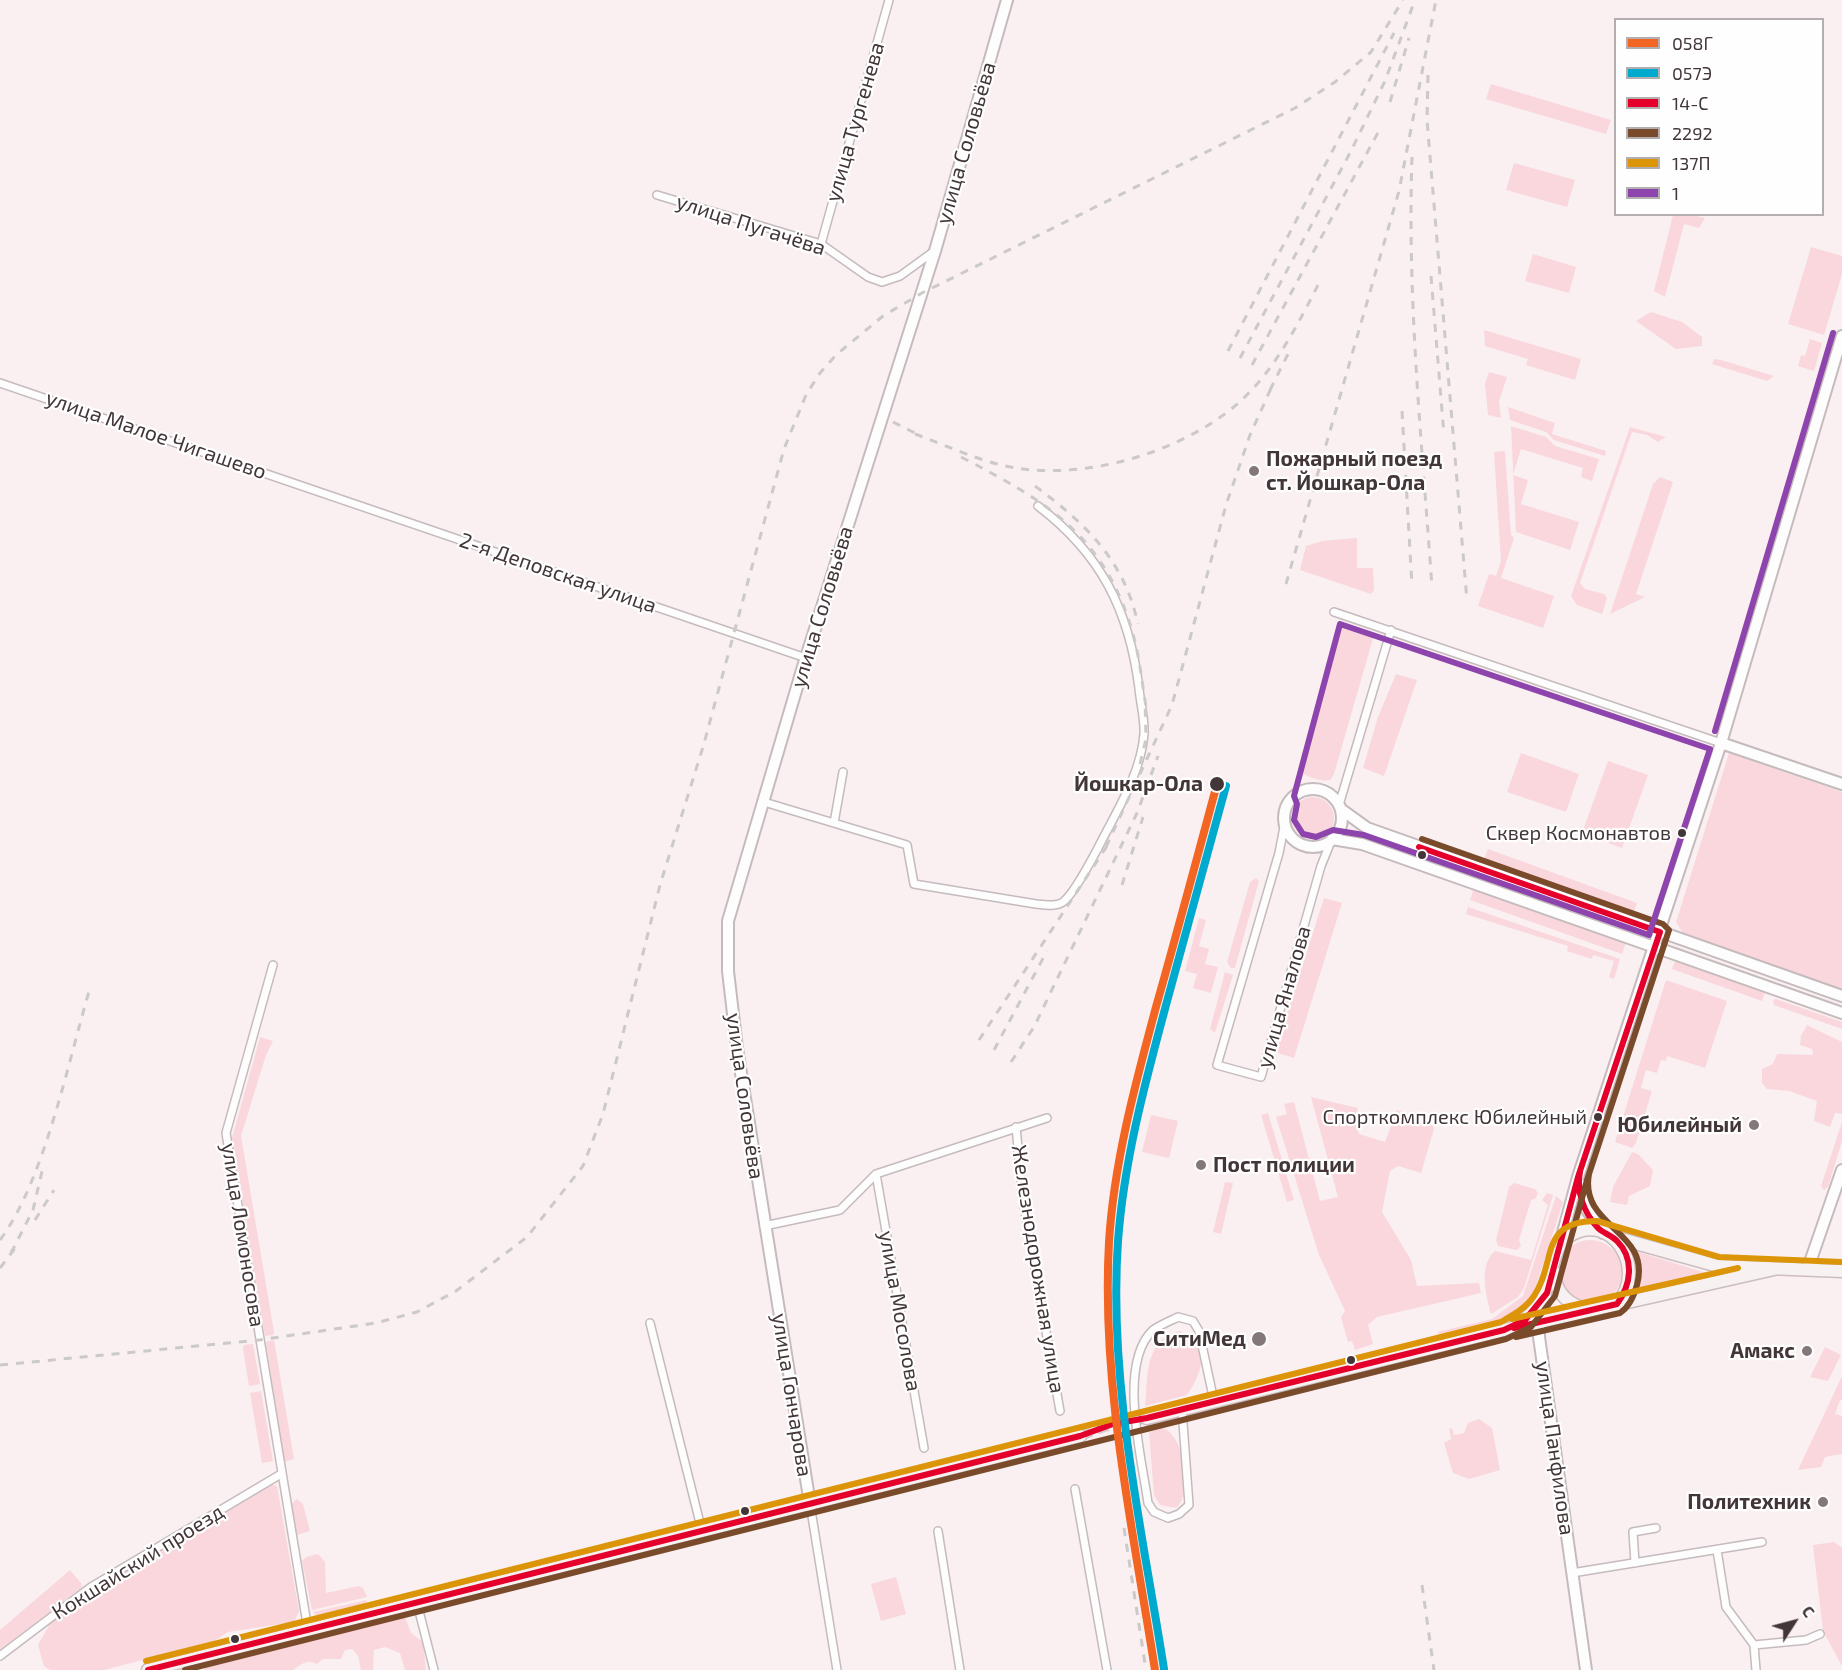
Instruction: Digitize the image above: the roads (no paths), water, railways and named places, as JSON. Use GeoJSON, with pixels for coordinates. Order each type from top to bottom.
{"type":"FeatureCollection","features":[{"type":"Feature","properties":{"kind":"main road","name":"улица Соловьёва"},"geometry":{"type":"LineString","coordinates":[[764,1226],[737,1047],[727,946],[728,921],[806,658],[935,251],[1007,0]]}},
{"type":"Feature","properties":{"kind":"main road"},"geometry":{"type":"LineString","coordinates":[[1539,1322],[1578,1176],[1660,932],[1720,743],[1842,336]]}},
{"type":"Feature","properties":{"kind":"main road"},"geometry":{"type":"LineString","coordinates":[[1720,743],[1842,784]]}},
{"type":"Feature","properties":{"kind":"main road"},"geometry":{"type":"LineString","coordinates":[[1340,807],[1339,830],[1332,839],[1318,846],[1303,845],[1291,836],[1285,822],[1288,804],[1301,791],[1322,790],[1366,828],[1842,996]]}},
{"type":"Feature","properties":{"kind":"main road"},"geometry":{"type":"LineString","coordinates":[[1332,839],[1362,844],[1842,1013]]}},
{"type":"Feature","properties":{"kind":"main road"},"geometry":{"type":"LineString","coordinates":[[1808,1268],[1842,1170]]}},
{"type":"Feature","properties":{"kind":"main road"},"geometry":{"type":"LineString","coordinates":[[1578,1176],[1585,1207],[1606,1234],[1621,1246],[1629,1268],[1626,1291],[1617,1304]]}},
{"type":"Feature","properties":{"kind":"main road","name":"улица Гончарова"},"geometry":{"type":"LineString","coordinates":[[764,1226],[810,1504]]}},
{"type":"Feature","properties":{"kind":"main road"},"geometry":{"type":"LineString","coordinates":[[1559,1247],[1565,1239],[1578,1232],[1606,1234],[1718,1266],[1842,1271]]}},
{"type":"Feature","properties":{"kind":"main road"},"geometry":{"type":"LineString","coordinates":[[1553,1268],[1554,1280],[1563,1296],[1580,1308],[1592,1310]]}},
{"type":"Feature","properties":{"kind":"main road"},"geometry":{"type":"LineString","coordinates":[[1147,1418],[1504,1330],[1774,1269]]}},
{"type":"Feature","properties":{"kind":"main road"},"geometry":{"type":"LineString","coordinates":[[1504,1330],[1525,1320],[1547,1293]]}},
{"type":"Feature","properties":{"kind":"main road","name":"улица Панфилова"},"geometry":{"type":"LineString","coordinates":[[1539,1322],[1586,1670]]}},
{"type":"Feature","properties":{"kind":"main road"},"geometry":{"type":"LineString","coordinates":[[148,1670],[1080,1436]]}},
{"type":"Feature","properties":{"kind":"street","name":"улица Тургенева"},"geometry":{"type":"LineString","coordinates":[[821,244],[889,0]]}},
{"type":"Feature","properties":{"kind":"street","name":"улица Пугачёва"},"geometry":{"type":"LineString","coordinates":[[657,195],[821,244],[868,277],[882,282],[900,276],[935,251]]}},
{"type":"Feature","properties":{"kind":"street","name":"улица Малое Чигашево"},"geometry":{"type":"LineString","coordinates":[[0,383],[311,487]]}},
{"type":"Feature","properties":{"kind":"street","name":"2-я Деповская улица"},"geometry":{"type":"LineString","coordinates":[[311,487],[806,658]]}},
{"type":"Feature","properties":{"kind":"street"},"geometry":{"type":"LineString","coordinates":[[764,802],[908,845],[914,884],[1036,904],[1052,905],[1063,902],[1094,856],[1132,779],[1144,735],[1132,642],[1117,602],[1105,577],[1081,544],[1067,529],[1038,506]]}},
{"type":"Feature","properties":{"kind":"street"},"geometry":{"type":"LineString","coordinates":[[1334,612],[1720,743]]}},
{"type":"Feature","properties":{"kind":"street"},"geometry":{"type":"LineString","coordinates":[[1340,807],[1391,630]]}},
{"type":"Feature","properties":{"kind":"street"},"geometry":{"type":"LineString","coordinates":[[834,823],[843,772]]}},
{"type":"Feature","properties":{"kind":"street","name":"улица Яналова"},"geometry":{"type":"LineString","coordinates":[[1285,822],[1279,853],[1217,1065],[1262,1077],[1321,866],[1332,839]]}},
{"type":"Feature","properties":{"kind":"street","name":"улица Ломоносова"},"geometry":{"type":"LineString","coordinates":[[273,964],[226,1134],[308,1630]]}},
{"type":"Feature","properties":{"kind":"street"},"geometry":{"type":"LineString","coordinates":[[764,1226],[840,1210],[876,1174],[1047,1118]]}},
{"type":"Feature","properties":{"kind":"street","name":"Железнодорожная улица"},"geometry":{"type":"LineString","coordinates":[[1016,1127],[1023,1200],[1060,1411]]}},
{"type":"Feature","properties":{"kind":"street","name":"улица Мосолова"},"geometry":{"type":"LineString","coordinates":[[876,1174],[924,1448]]}},
{"type":"Feature","properties":{"kind":"street"},"geometry":{"type":"LineString","coordinates":[[1182,1409],[1189,1505],[1179,1514],[1168,1518],[1154,1512],[1148,1503],[1134,1397],[1139,1357],[1144,1344],[1154,1330],[1178,1317],[1193,1321],[1199,1331],[1214,1401]]}},
{"type":"Feature","properties":{"kind":"street"},"geometry":{"type":"LineString","coordinates":[[650,1323],[702,1531]]}},
{"type":"Feature","properties":{"kind":"street","name":"Кокшайский проезд"},"geometry":{"type":"LineString","coordinates":[[0,1656],[91,1587],[281,1474]]}},
{"type":"Feature","properties":{"kind":"street"},"geometry":{"type":"LineString","coordinates":[[1075,1489],[1107,1670]]}},
{"type":"Feature","properties":{"kind":"street","name":"улица Гончарова"},"geometry":{"type":"LineString","coordinates":[[810,1504],[837,1670]]}},
{"type":"Feature","properties":{"kind":"street"},"geometry":{"type":"LineString","coordinates":[[1635,1563],[1633,1532],[1656,1528]]}},
{"type":"Feature","properties":{"kind":"street"},"geometry":{"type":"LineString","coordinates":[[938,1531],[960,1670]]}},
{"type":"Feature","properties":{"kind":"street"},"geometry":{"type":"LineString","coordinates":[[1572,1573],[1762,1542]]}},
{"type":"Feature","properties":{"kind":"street"},"geometry":{"type":"LineString","coordinates":[[1716,1550],[1726,1607],[1754,1645],[1756,1670]]}},
{"type":"Feature","properties":{"kind":"street"},"geometry":{"type":"LineString","coordinates":[[417,1603],[434,1670]]}},
{"type":"Feature","properties":{"kind":"street"},"geometry":{"type":"LineString","coordinates":[[1754,1645],[1806,1640],[1820,1634]]}},
{"type":"Feature","properties":{"kind":"tunnel"},"geometry":{"type":"LineString","coordinates":[[1080,1436],[1113,1424],[1147,1418]]}},
{"type":"Feature","properties":{"kind":"railway"},"geometry":{"type":"LineString","coordinates":[[0,1365],[259,1340],[376,1323],[417,1312],[456,1291],[527,1237],[583,1166],[603,1114],[660,885],[703,747],[784,449],[806,395],[820,373],[836,355],[883,316],[922,293],[1295,108],[1335,82],[1371,52],[1403,0]]}},
{"type":"Feature","properties":{"kind":"railway"},"geometry":{"type":"LineString","coordinates":[[1240,358],[1351,151],[1385,81],[1415,0]]}},
{"type":"Feature","properties":{"kind":"railway"},"geometry":{"type":"LineString","coordinates":[[1286,584],[1399,191],[1436,0]]}},
{"type":"Feature","properties":{"kind":"railway"},"geometry":{"type":"LineString","coordinates":[[1228,351],[1394,33]]}},
{"type":"Feature","properties":{"kind":"railway"},"geometry":{"type":"LineString","coordinates":[[1390,102],[1409,38]]}},
{"type":"Feature","properties":{"kind":"railway"},"geometry":{"type":"LineString","coordinates":[[1428,75],[1427,120],[1467,601]]}},
{"type":"Feature","properties":{"kind":"railway"},"geometry":{"type":"LineString","coordinates":[[1252,365],[1381,127]]}},
{"type":"Feature","properties":{"kind":"railway"},"geometry":{"type":"LineString","coordinates":[[1412,157],[1413,318],[1432,587]]}},
{"type":"Feature","properties":{"kind":"railway"},"geometry":{"type":"LineString","coordinates":[[1431,276],[1444,435]]}},
{"type":"Feature","properties":{"kind":"railway"},"geometry":{"type":"LineString","coordinates":[[915,434],[990,462],[1030,470],[1090,468],[1121,462],[1151,452],[1180,441],[1206,426],[1245,397],[1270,368],[1319,283]]}},
{"type":"Feature","properties":{"kind":"railway"},"geometry":{"type":"LineString","coordinates":[[1270,390],[1290,350]]}},
{"type":"Feature","properties":{"kind":"railway"},"geometry":{"type":"LineString","coordinates":[[1106,847],[1172,705],[1226,505],[1250,435],[1273,384]]}},
{"type":"Feature","properties":{"kind":"railway"},"geometry":{"type":"LineString","coordinates":[[1402,411],[1412,586]]}},
{"type":"Feature","properties":{"kind":"railway"},"geometry":{"type":"LineString","coordinates":[[893,422],[921,436]]}},
{"type":"Feature","properties":{"kind":"railway"},"geometry":{"type":"LineString","coordinates":[[961,457],[1047,507],[1090,548],[1108,573],[1122,603],[1136,646],[1146,706]]}},
{"type":"Feature","properties":{"kind":"railway"},"geometry":{"type":"LineString","coordinates":[[1035,486],[1086,529],[1113,562],[1132,601],[1138,624]]}},
{"type":"Feature","properties":{"kind":"railway"},"geometry":{"type":"LineString","coordinates":[[1140,764],[1146,739],[1145,699]]}},
{"type":"Feature","properties":{"kind":"railway"},"geometry":{"type":"LineString","coordinates":[[1011,1062],[1034,1027],[1137,813],[1158,756]]}},
{"type":"Feature","properties":{"kind":"railway"},"geometry":{"type":"LineString","coordinates":[[1122,885],[1143,817]]}},
{"type":"Feature","properties":{"kind":"railway"},"geometry":{"type":"LineString","coordinates":[[979,1040],[1111,840]]}},
{"type":"Feature","properties":{"kind":"railway"},"geometry":{"type":"LineString","coordinates":[[994,1050],[1047,951]]}},
{"type":"Feature","properties":{"kind":"railway"},"geometry":{"type":"LineString","coordinates":[[0,1240],[16,1215],[42,1153],[54,1119],[90,988]]}},
{"type":"Feature","properties":{"kind":"railway"},"geometry":{"type":"LineString","coordinates":[[11,1253],[33,1210],[43,1167]]}},
{"type":"Feature","properties":{"kind":"railway"},"geometry":{"type":"LineString","coordinates":[[35,1220],[54,1190]]}},
{"type":"Feature","properties":{"kind":"railway"},"geometry":{"type":"LineString","coordinates":[[0,1268],[16,1247]]}},
{"type":"Feature","properties":{"kind":"railway"},"geometry":{"type":"LineString","coordinates":[[1120,1389],[1163,1670]]}},
{"type":"Feature","properties":{"kind":"railway"},"geometry":{"type":"LineString","coordinates":[[1124,1528],[1146,1670]]}},
{"type":"Feature","properties":{"kind":"railway"},"geometry":{"type":"LineString","coordinates":[[1422,1585],[1434,1670]]}},
{"type":"Feature","properties":{"kind":"place","name":"Пожарный поезд ст. Йошкар-Ола"},"geometry":{"type":"Point","coordinates":[1254,471]}},
{"type":"Feature","properties":{"kind":"place","name":"Йошкар-Ола"},"geometry":{"type":"Point","coordinates":[1217,784]}},
{"type":"Feature","properties":{"kind":"place","name":"Сквер Космонавтов"},"geometry":{"type":"Point","coordinates":[1682,833]}},
{"type":"Feature","properties":{"kind":"place","name":"Спорткомплекс Юбилейный"},"geometry":{"type":"Point","coordinates":[1598,1117]}},
{"type":"Feature","properties":{"kind":"place","name":"Юбилейный"},"geometry":{"type":"Point","coordinates":[1754,1125]}},
{"type":"Feature","properties":{"kind":"place","name":"Пост полиции"},"geometry":{"type":"Point","coordinates":[1201,1165]}},
{"type":"Feature","properties":{"kind":"place","name":"СитиМед"},"geometry":{"type":"Point","coordinates":[1259,1339]}},
{"type":"Feature","properties":{"kind":"place","name":"Амакс"},"geometry":{"type":"Point","coordinates":[1807,1351]}},
{"type":"Feature","properties":{"kind":"place","name":"Политехник"},"geometry":{"type":"Point","coordinates":[1823,1502]}}]}
